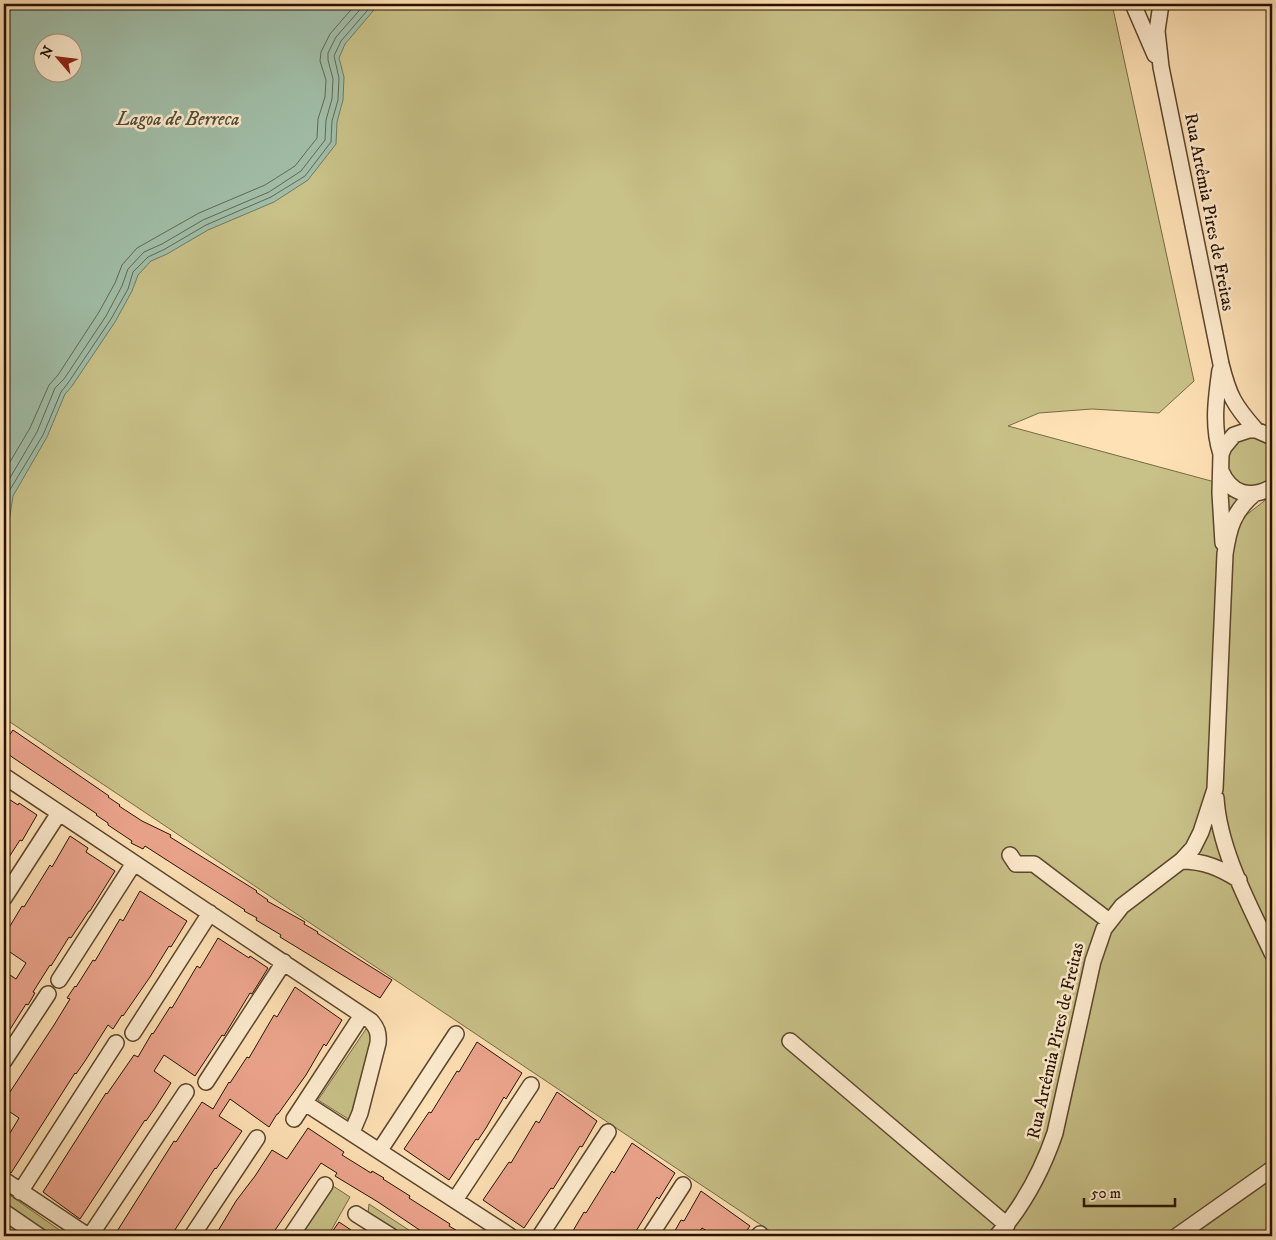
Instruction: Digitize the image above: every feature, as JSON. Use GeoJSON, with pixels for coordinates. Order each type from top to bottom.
{"type":"FeatureCollection","features":[{"type":"Feature","properties":{"kind":"street"},"geometry":{"type":"LineString","coordinates":[[1133,4],[1161,67]]}},
{"type":"Feature","properties":{"kind":"street"},"geometry":{"type":"LineString","coordinates":[[1161,4],[1157,31],[1161,67]]}},
{"type":"Feature","properties":{"kind":"street","name":"Rua Artêmia Pires de Freitas"},"geometry":{"type":"LineString","coordinates":[[1161,67],[1226,384],[1237,408],[1267,434]]}},
{"type":"Feature","properties":{"kind":"street"},"geometry":{"type":"LineString","coordinates":[[1221,364],[1215,401],[1215,420],[1216,438],[1221,454],[1220,516],[1225,554]]}},
{"type":"Feature","properties":{"kind":"street"},"geometry":{"type":"LineString","coordinates":[[1221,454],[1228,440],[1234,435],[1241,432],[1267,434]]}},
{"type":"Feature","properties":{"kind":"street"},"geometry":{"type":"LineString","coordinates":[[1221,471],[1231,487],[1242,493],[1254,494],[1272,487]]}},
{"type":"Feature","properties":{"kind":"street"},"geometry":{"type":"LineString","coordinates":[[1225,554],[1231,524],[1235,515],[1254,494]]}},
{"type":"Feature","properties":{"kind":"street","name":"Rua Artêmia Pires de Freitas"},"geometry":{"type":"LineString","coordinates":[[997,1236],[1007,1225],[1040,1170],[1053,1140],[1093,961],[1098,944],[1109,921],[1122,906],[1181,861],[1193,848],[1201,832],[1215,789],[1225,554]]}},
{"type":"Feature","properties":{"kind":"street"},"geometry":{"type":"LineString","coordinates":[[4,776],[284,962],[376,1026],[379,1034],[378,1043],[360,1113],[352,1132]]}},
{"type":"Feature","properties":{"kind":"street"},"geometry":{"type":"LineString","coordinates":[[1215,789],[1221,833],[1239,880],[1272,953]]}},
{"type":"Feature","properties":{"kind":"street"},"geometry":{"type":"LineString","coordinates":[[4,898],[59,813]]}},
{"type":"Feature","properties":{"kind":"street"},"geometry":{"type":"LineString","coordinates":[[1010,855],[1016,864],[1034,864],[1109,921]]}},
{"type":"Feature","properties":{"kind":"street"},"geometry":{"type":"LineString","coordinates":[[1181,861],[1196,861],[1214,866],[1239,880]]}},
{"type":"Feature","properties":{"kind":"street"},"geometry":{"type":"LineString","coordinates":[[59,980],[134,864]]}},
{"type":"Feature","properties":{"kind":"street"},"geometry":{"type":"LineString","coordinates":[[133,1033],[210,913]]}},
{"type":"Feature","properties":{"kind":"street"},"geometry":{"type":"LineString","coordinates":[[206,1082],[284,962]]}},
{"type":"Feature","properties":{"kind":"street"},"geometry":{"type":"LineString","coordinates":[[4,1060],[48,994]]}},
{"type":"Feature","properties":{"kind":"street"},"geometry":{"type":"LineString","coordinates":[[294,1119],[362,1015]]}},
{"type":"Feature","properties":{"kind":"street"},"geometry":{"type":"LineString","coordinates":[[380,1150],[456,1034]]}},
{"type":"Feature","properties":{"kind":"street"},"geometry":{"type":"LineString","coordinates":[[790,1041],[1007,1225]]}},
{"type":"Feature","properties":{"kind":"street"},"geometry":{"type":"LineString","coordinates":[[20,1192],[116,1043]]}},
{"type":"Feature","properties":{"kind":"street"},"geometry":{"type":"LineString","coordinates":[[455,1200],[532,1085]]}},
{"type":"Feature","properties":{"kind":"street"},"geometry":{"type":"LineString","coordinates":[[4,1180],[89,1236],[186,1092]]}},
{"type":"Feature","properties":{"kind":"street"},"geometry":{"type":"LineString","coordinates":[[305,1103],[510,1236]]}},
{"type":"Feature","properties":{"kind":"street"},"geometry":{"type":"LineString","coordinates":[[540,1236],[608,1132]]}},
{"type":"Feature","properties":{"kind":"street"},"geometry":{"type":"LineString","coordinates":[[192,1236],[257,1138]]}},
{"type":"Feature","properties":{"kind":"street"},"geometry":{"type":"LineString","coordinates":[[1177,1236],[1272,1169]]}},
{"type":"Feature","properties":{"kind":"street"},"geometry":{"type":"LineString","coordinates":[[291,1236],[325,1185]]}},
{"type":"Feature","properties":{"kind":"street"},"geometry":{"type":"LineString","coordinates":[[650,1236],[683,1185]]}},
{"type":"Feature","properties":{"kind":"street"},"geometry":{"type":"LineString","coordinates":[[4,1212],[39,1236]]}},
{"type":"Feature","properties":{"kind":"street"},"geometry":{"type":"LineString","coordinates":[[356,1214],[391,1236]]}},
{"type":"Feature","properties":{"kind":"shaded area"},"geometry":{"type":"Polygon","coordinates":[[[4,4],[1112,4],[1194,381],[1159,413],[1092,409],[1039,413],[1008,426],[1237,488],[1234,485],[1225,461],[1236,441],[1255,438],[1264,440],[1272,446],[1272,481],[1249,491],[1245,516],[1272,495],[1272,1236],[767,1236],[770,1231],[4,718],[4,4]]]}},
{"type":"Feature","properties":{"kind":"shaded area"},"geometry":{"type":"Polygon","coordinates":[[[366,1029],[372,1037],[350,1120],[318,1100],[366,1029]]]}},
{"type":"Feature","properties":{"kind":"shaded area"},"geometry":{"type":"Polygon","coordinates":[[[333,1186],[350,1197],[328,1236],[301,1236],[333,1186]]]}},
{"type":"Feature","properties":{"kind":"shaded area"},"geometry":{"type":"Polygon","coordinates":[[[4,1191],[68,1236],[4,1236],[4,1191]]]}},
{"type":"Feature","properties":{"kind":"shaded area"},"geometry":{"type":"Polygon","coordinates":[[[369,1204],[418,1236],[404,1236],[368,1213],[369,1204]]]}},
{"type":"Feature","properties":{"kind":"water","name":"Lagoa de Berreca"},"geometry":{"type":"Polygon","coordinates":[[[4,4],[379,4],[345,44],[339,58],[344,77],[343,100],[337,122],[336,144],[308,180],[274,202],[208,230],[151,261],[138,275],[132,291],[115,322],[65,394],[47,437],[13,496],[7,535],[6,579],[9,598],[4,613],[4,4]]]}},
{"type":"Feature","properties":{"kind":"building"},"geometry":{"type":"Polygon","coordinates":[[[13,730],[109,796],[119,806],[142,821],[171,835],[170,837],[257,891],[267,901],[305,922],[304,924],[317,933],[392,980],[380,998],[280,937],[281,935],[256,920],[257,918],[145,846],[143,849],[131,843],[132,841],[108,825],[97,814],[12,757],[4,750],[4,743],[13,730]]]}},
{"type":"Feature","properties":{"kind":"building"},"geometry":{"type":"Polygon","coordinates":[[[4,796],[37,815],[22,841],[20,840],[4,865],[4,796]]]}},
{"type":"Feature","properties":{"kind":"building"},"geometry":{"type":"Polygon","coordinates":[[[70,836],[88,848],[86,852],[115,871],[90,911],[50,965],[33,992],[35,993],[28,1005],[26,1004],[4,1039],[4,971],[16,979],[26,963],[4,948],[4,936],[50,865],[52,867],[70,836]]]}},
{"type":"Feature","properties":{"kind":"building"},"geometry":{"type":"Polygon","coordinates":[[[140,891],[187,921],[123,1016],[113,1029],[108,1025],[11,1173],[4,1168],[4,1143],[19,1118],[4,1108],[4,1101],[70,999],[67,998],[93,960],[95,961],[120,919],[123,921],[140,891]]]}},
{"type":"Feature","properties":{"kind":"building"},"geometry":{"type":"Polygon","coordinates":[[[218,938],[268,968],[252,994],[250,993],[224,1036],[222,1035],[195,1076],[164,1055],[154,1071],[171,1083],[80,1219],[43,1192],[106,1093],[134,1055],[138,1057],[170,1007],[172,1008],[197,966],[200,968],[218,938]]]}},
{"type":"Feature","properties":{"kind":"building"},"geometry":{"type":"Polygon","coordinates":[[[295,987],[342,1020],[269,1127],[230,1099],[219,1116],[242,1131],[215,1168],[171,1236],[114,1236],[174,1141],[176,1142],[202,1102],[213,1109],[229,1082],[247,1057],[249,1058],[274,1015],[277,1017],[295,987]]]}},
{"type":"Feature","properties":{"kind":"building"},"geometry":{"type":"Polygon","coordinates":[[[477,1042],[522,1073],[449,1180],[404,1149],[429,1112],[431,1113],[457,1071],[459,1072],[477,1042]]]}},
{"type":"Feature","properties":{"kind":"building"},"geometry":{"type":"Polygon","coordinates":[[[557,1092],[597,1121],[582,1147],[580,1146],[553,1189],[551,1188],[524,1228],[483,1200],[509,1162],[511,1163],[536,1121],[539,1123],[557,1092]]]}},
{"type":"Feature","properties":{"kind":"building"},"geometry":{"type":"Polygon","coordinates":[[[308,1128],[344,1152],[342,1155],[371,1173],[372,1171],[384,1178],[410,1196],[409,1198],[466,1236],[430,1236],[424,1233],[335,1176],[337,1173],[321,1163],[271,1236],[215,1236],[236,1201],[272,1150],[287,1159],[308,1128]]]}},
{"type":"Feature","properties":{"kind":"building"},"geometry":{"type":"Polygon","coordinates":[[[632,1143],[675,1173],[659,1199],[657,1197],[633,1236],[570,1236],[612,1171],[614,1173],[632,1143]]]}},
{"type":"Feature","properties":{"kind":"building"},"geometry":{"type":"Polygon","coordinates":[[[701,1191],[750,1226],[743,1236],[715,1236],[702,1228],[696,1236],[672,1236],[681,1220],[684,1221],[701,1191]]]}},
{"type":"Feature","properties":{"kind":"building"},"geometry":{"type":"Polygon","coordinates":[[[339,1222],[351,1230],[346,1236],[329,1236],[339,1222]]]}}]}
